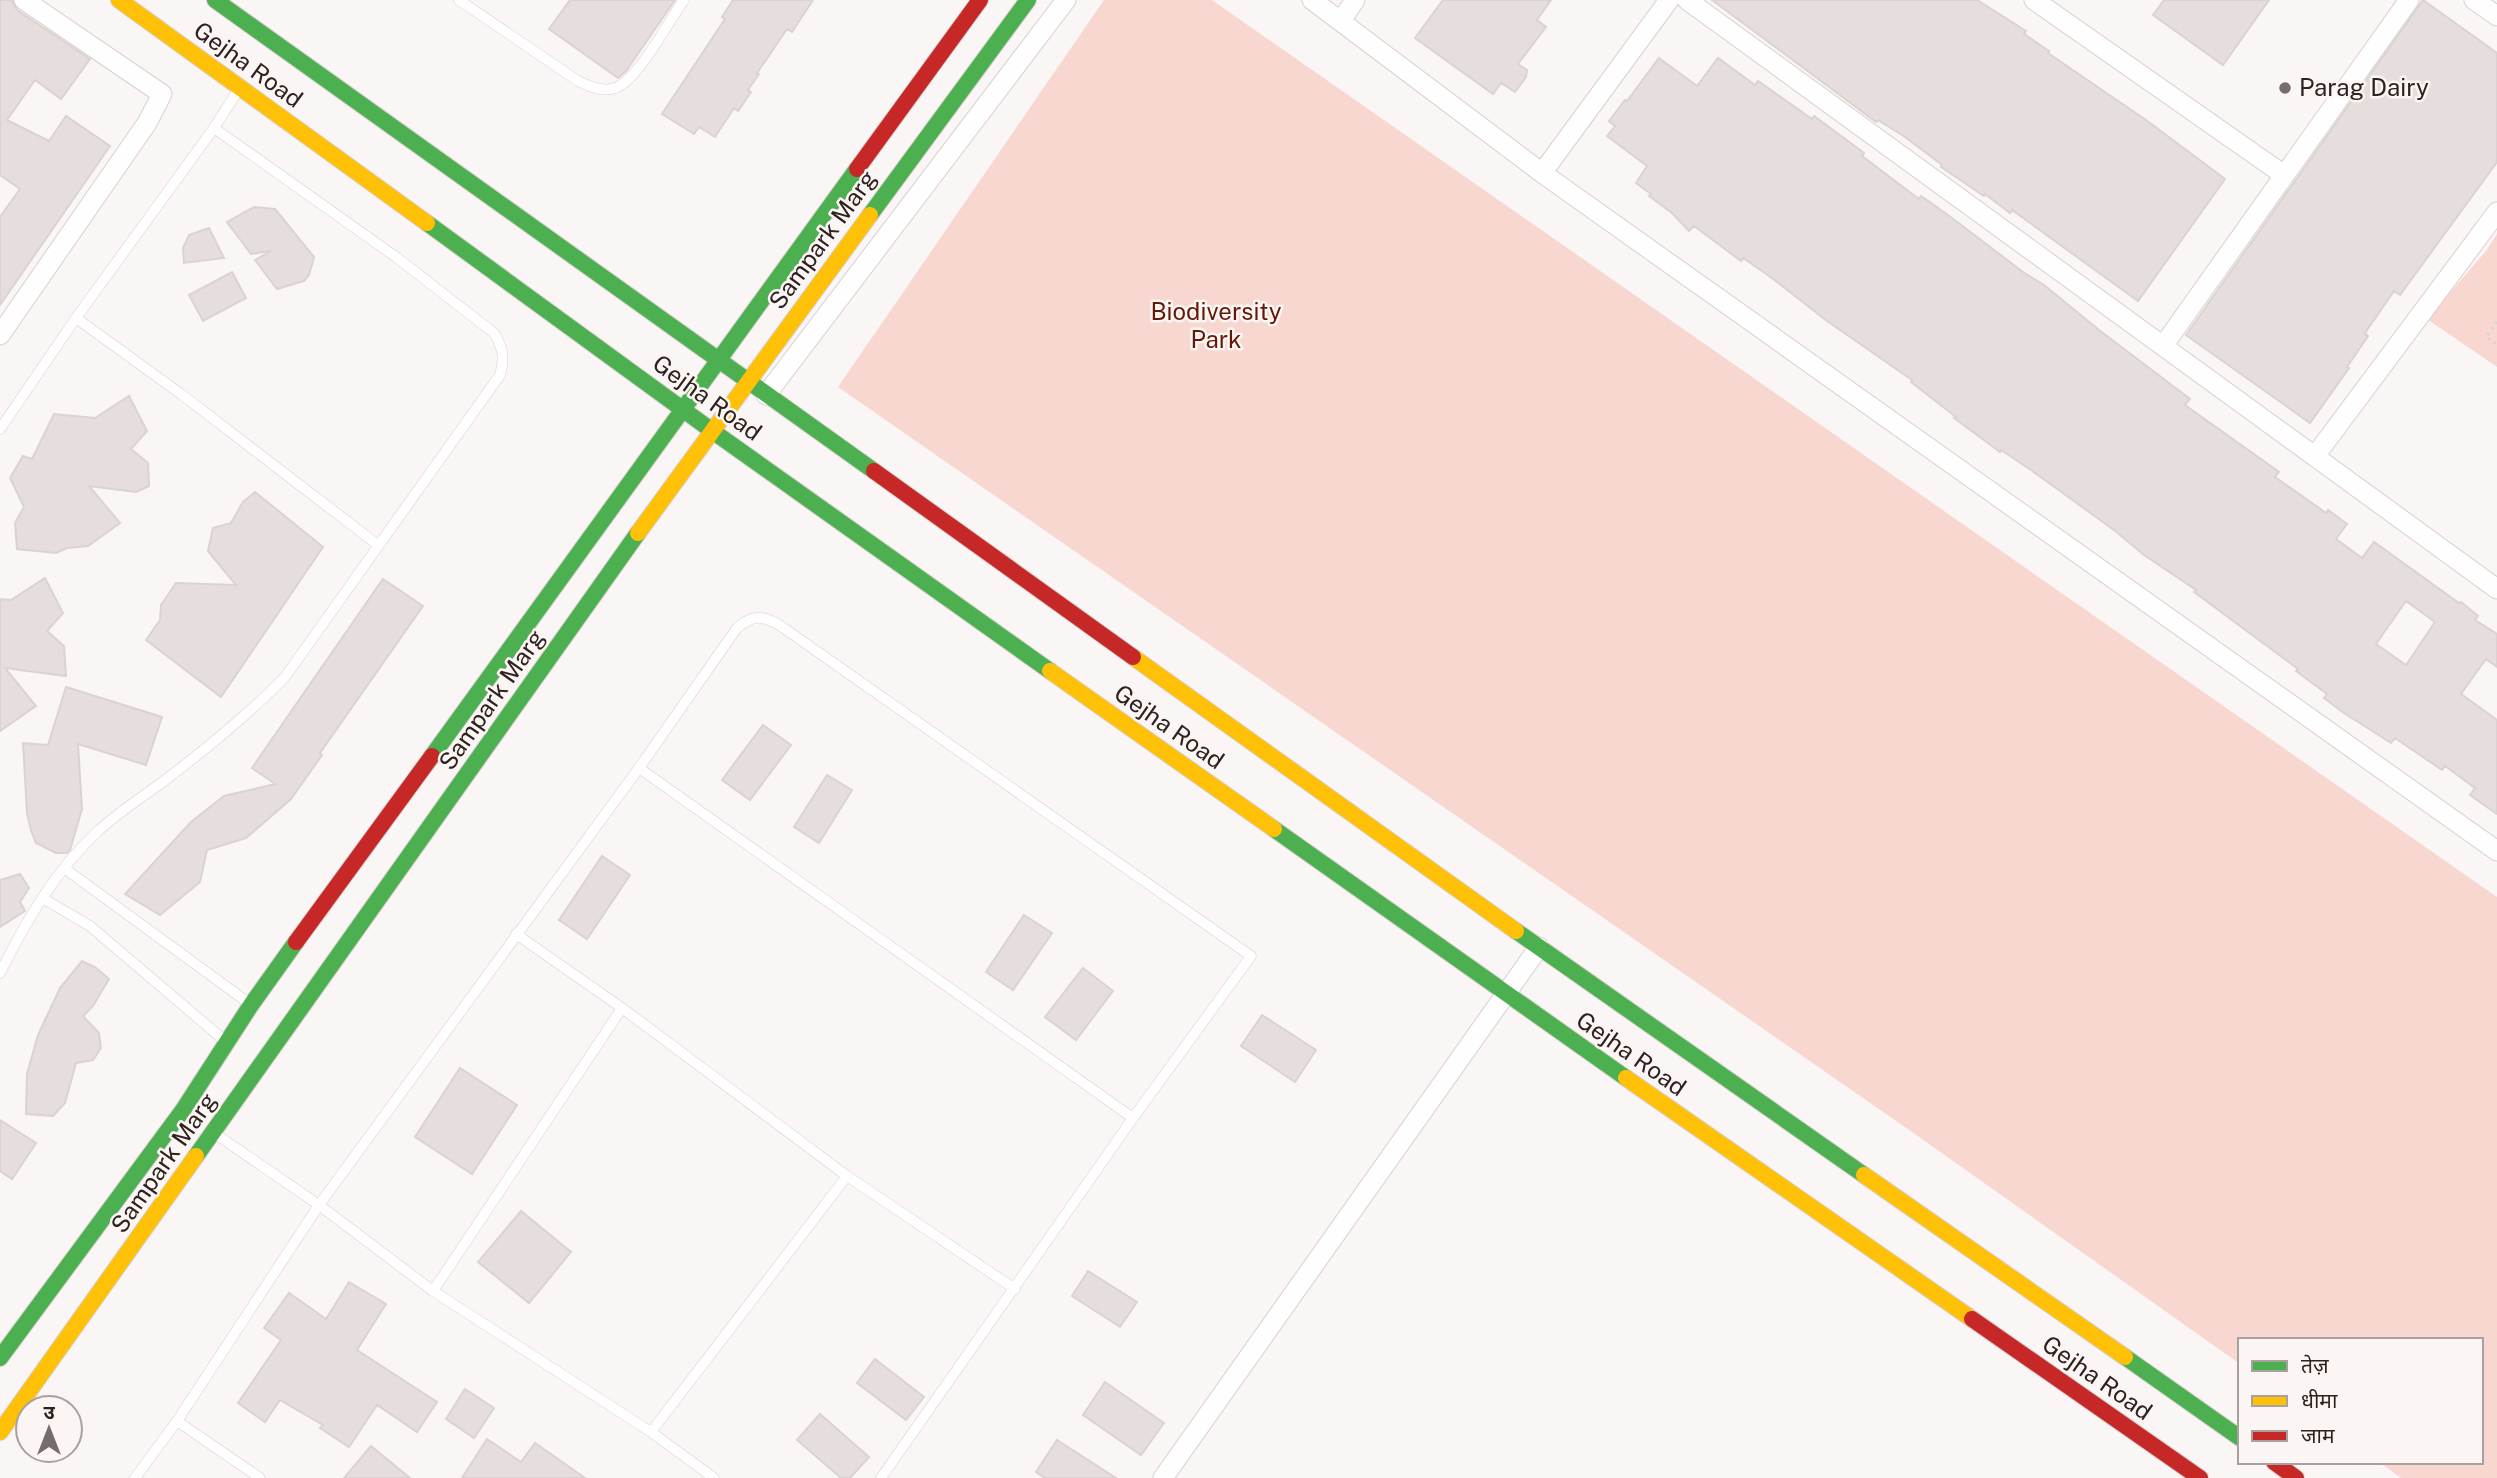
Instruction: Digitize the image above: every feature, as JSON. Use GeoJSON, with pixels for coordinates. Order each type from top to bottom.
{"type":"FeatureCollection","features":[{"type":"Feature","properties":{"kind":"street"},"geometry":{"type":"LineString","coordinates":[[0,335],[147,123],[162,94],[24,0]]}},
{"type":"Feature","properties":{"kind":"street","name":"Gejha Road"},"geometry":{"type":"LineString","coordinates":[[119,0],[711,430],[1505,993],[2200,1478]]}},
{"type":"Feature","properties":{"kind":"street","name":"Gejha Road"},"geometry":{"type":"LineString","coordinates":[[215,0],[1539,947],[2238,1437]]}},
{"type":"Feature","properties":{"kind":"street","name":"Sampark Marg"},"geometry":{"type":"LineString","coordinates":[[0,1358],[183,1110],[251,1005],[980,0]]}},
{"type":"Feature","properties":{"kind":"street","name":"Sampark Marg"},"geometry":{"type":"LineString","coordinates":[[0,1432],[711,430],[1028,0]]}},
{"type":"Feature","properties":{"kind":"street"},"geometry":{"type":"LineString","coordinates":[[766,395],[1066,0]]}},
{"type":"Feature","properties":{"kind":"street"},"geometry":{"type":"LineString","coordinates":[[1312,0],[1542,173],[2497,851]]}},
{"type":"Feature","properties":{"kind":"street"},"geometry":{"type":"LineString","coordinates":[[1341,20],[1355,0]]}},
{"type":"Feature","properties":{"kind":"street"},"geometry":{"type":"LineString","coordinates":[[1542,173],[1669,0]]}},
{"type":"Feature","properties":{"kind":"street"},"geometry":{"type":"LineString","coordinates":[[1687,0],[2497,589]]}},
{"type":"Feature","properties":{"kind":"street"},"geometry":{"type":"LineString","coordinates":[[2034,0],[2284,175]]}},
{"type":"Feature","properties":{"kind":"street"},"geometry":{"type":"LineString","coordinates":[[2163,346],[2409,0]]}},
{"type":"Feature","properties":{"kind":"street"},"geometry":{"type":"LineString","coordinates":[[2474,0],[2497,16]]}},
{"type":"Feature","properties":{"kind":"street"},"geometry":{"type":"LineString","coordinates":[[2315,456],[2497,212]]}},
{"type":"Feature","properties":{"kind":"street"},"geometry":{"type":"LineString","coordinates":[[1163,1478],[1539,947]]}},
{"type":"Feature","properties":{"kind":"street"},"geometry":{"type":"LineString","coordinates":[[2277,1464],[2296,1478]]}},
{"type":"Feature","properties":{"kind":"lane"},"geometry":{"type":"LineString","coordinates":[[459,0],[579,81],[593,89],[607,90],[620,86],[633,75],[684,0]]}},
{"type":"Feature","properties":{"kind":"lane"},"geometry":{"type":"LineString","coordinates":[[0,429],[240,88]]}},
{"type":"Feature","properties":{"kind":"lane"},"geometry":{"type":"LineString","coordinates":[[0,973],[18,937],[64,868],[94,834],[211,745],[255,708],[285,677],[500,375],[504,362],[503,347],[494,333],[396,257],[214,128]]}},
{"type":"Feature","properties":{"kind":"lane"},"geometry":{"type":"LineString","coordinates":[[76,318],[181,394],[378,545]]}},
{"type":"Feature","properties":{"kind":"lane"},"geometry":{"type":"LineString","coordinates":[[135,1478],[177,1421],[319,1205],[639,768],[737,628],[750,618],[762,616],[778,624],[1251,956],[1133,1118],[881,1478]]}},
{"type":"Feature","properties":{"kind":"lane"},"geometry":{"type":"LineString","coordinates":[[639,768],[1133,1118]]}},
{"type":"Feature","properties":{"kind":"lane"},"geometry":{"type":"LineString","coordinates":[[64,868],[251,1005]]}},
{"type":"Feature","properties":{"kind":"lane"},"geometry":{"type":"LineString","coordinates":[[44,899],[90,926],[226,1041]]}},
{"type":"Feature","properties":{"kind":"lane"},"geometry":{"type":"LineString","coordinates":[[516,934],[622,1008],[847,1176],[1015,1289]]}},
{"type":"Feature","properties":{"kind":"lane"},"geometry":{"type":"LineString","coordinates":[[433,1291],[622,1008]]}},
{"type":"Feature","properties":{"kind":"lane"},"geometry":{"type":"LineString","coordinates":[[214,1133],[319,1205],[433,1291],[651,1432],[714,1478]]}},
{"type":"Feature","properties":{"kind":"lane"},"geometry":{"type":"LineString","coordinates":[[651,1432],[847,1176]]}},
{"type":"Feature","properties":{"kind":"lane"},"geometry":{"type":"LineString","coordinates":[[177,1421],[260,1478]]}},
{"type":"Feature","properties":{"kind":"path"},"geometry":{"type":"LineString","coordinates":[[2497,322],[2486,337],[2497,345]]}},
{"type":"Feature","properties":{"kind":"green space","name":"Biodiversity Park"},"geometry":{"type":"Polygon","coordinates":[[[1104,0],[1212,0],[2497,897],[2497,1478],[2401,1478],[2382,1464],[2483,1464],[2483,1338],[2238,1338],[2238,1363],[1912,1132],[838,387],[1104,0]]]}},
{"type":"Feature","properties":{"kind":"green space"},"geometry":{"type":"Polygon","coordinates":[[[2497,234],[2497,367],[2427,319],[2486,251],[2497,234]]]}},
{"type":"Feature","properties":{"kind":"building"},"geometry":{"type":"Polygon","coordinates":[[[0,0],[12,0],[17,10],[90,59],[61,99],[35,80],[7,120],[49,141],[66,116],[110,146],[0,305],[0,217],[20,189],[0,175],[0,0]]]}},
{"type":"Feature","properties":{"kind":"building"},"geometry":{"type":"Polygon","coordinates":[[[570,0],[675,0],[626,71],[618,78],[549,29],[570,0]]]}},
{"type":"Feature","properties":{"kind":"building"},"geometry":{"type":"Polygon","coordinates":[[[733,0],[813,0],[792,32],[787,29],[757,73],[759,74],[748,90],[751,92],[738,111],[734,108],[715,137],[699,127],[694,134],[662,114],[725,19],[722,17],[733,0]]]}},
{"type":"Feature","properties":{"kind":"building"},"geometry":{"type":"Polygon","coordinates":[[[1443,0],[1551,0],[1537,20],[1546,27],[1518,64],[1527,70],[1526,77],[1515,92],[1501,83],[1493,94],[1415,38],[1443,0]]]}},
{"type":"Feature","properties":{"kind":"building"},"geometry":{"type":"Polygon","coordinates":[[[1712,0],[1977,0],[2026,31],[2024,34],[2049,51],[2048,53],[2146,120],[2225,179],[2138,301],[2012,210],[2010,213],[1941,167],[1942,165],[1905,137],[1878,120],[1876,122],[1712,0]]]}},
{"type":"Feature","properties":{"kind":"building"},"geometry":{"type":"Polygon","coordinates":[[[2164,0],[2269,0],[2223,65],[2153,15],[2164,0]]]}},
{"type":"Feature","properties":{"kind":"building"},"geometry":{"type":"Polygon","coordinates":[[[2423,0],[2497,53],[2497,162],[2400,295],[2394,291],[2365,333],[2368,336],[2347,367],[2349,368],[2310,423],[2186,335],[2423,0]]]}},
{"type":"Feature","properties":{"kind":"building"},"geometry":{"type":"Polygon","coordinates":[[[1659,58],[1697,86],[1718,58],[1755,85],[1758,81],[1812,119],[1814,116],[1919,199],[1921,196],[2044,285],[2190,399],[2185,405],[2279,472],[2275,477],[2326,513],[2328,510],[2347,524],[2336,539],[2362,558],[2374,542],[2461,602],[2478,616],[2475,620],[2497,634],[2497,667],[2486,659],[2461,694],[2497,720],[2497,814],[2470,795],[2475,788],[2445,766],[2442,770],[2395,738],[2391,743],[2344,713],[2324,698],[2327,694],[2296,671],[2298,669],[2194,592],[2196,590],[2144,555],[2031,470],[2001,450],[2000,452],[1954,418],[1956,417],[1911,382],[1912,380],[1827,321],[1772,278],[1743,258],[1741,261],[1694,226],[1689,231],[1636,183],[1647,166],[1607,136],[1615,126],[1609,121],[1625,100],[1627,101],[1659,58]],[[2406,601],[2376,644],[2406,665],[2435,622],[2406,601]]]}},
{"type":"Feature","properties":{"kind":"building"},"geometry":{"type":"Polygon","coordinates":[[[254,207],[275,209],[314,257],[309,275],[304,281],[277,289],[255,260],[271,251],[251,254],[227,222],[254,207]]]}},
{"type":"Feature","properties":{"kind":"building"},"geometry":{"type":"Polygon","coordinates":[[[209,228],[224,258],[184,263],[183,248],[189,235],[209,228]]]}},
{"type":"Feature","properties":{"kind":"building"},"geometry":{"type":"Polygon","coordinates":[[[232,272],[246,298],[203,321],[189,295],[232,272]]]}},
{"type":"Feature","properties":{"kind":"building"},"geometry":{"type":"Polygon","coordinates":[[[129,396],[147,431],[131,449],[148,463],[149,486],[136,492],[89,486],[120,523],[88,546],[67,548],[56,553],[17,549],[15,523],[24,507],[10,478],[23,456],[32,459],[54,414],[95,418],[129,396]]]}},
{"type":"Feature","properties":{"kind":"building"},"geometry":{"type":"Polygon","coordinates":[[[255,492],[323,547],[221,697],[146,640],[160,620],[161,605],[176,583],[236,585],[208,551],[213,528],[231,523],[243,502],[255,492]]]}},
{"type":"Feature","properties":{"kind":"building"},"geometry":{"type":"Polygon","coordinates":[[[45,578],[63,613],[47,631],[64,646],[66,676],[5,668],[36,706],[0,731],[0,599],[11,600],[45,578]]]}},
{"type":"Feature","properties":{"kind":"building"},"geometry":{"type":"Polygon","coordinates":[[[383,579],[423,606],[291,799],[246,838],[207,850],[200,882],[160,915],[125,894],[191,822],[224,796],[275,784],[252,768],[383,579]]]}},
{"type":"Feature","properties":{"kind":"building"},"geometry":{"type":"Polygon","coordinates":[[[66,687],[162,717],[146,765],[78,744],[82,809],[70,850],[67,853],[56,853],[36,843],[31,830],[27,813],[23,743],[48,745],[66,687]]]}},
{"type":"Feature","properties":{"kind":"building"},"geometry":{"type":"Polygon","coordinates":[[[763,725],[791,745],[750,800],[722,780],[763,725]]]}},
{"type":"Feature","properties":{"kind":"building"},"geometry":{"type":"Polygon","coordinates":[[[827,775],[852,790],[819,843],[794,827],[827,775]]]}},
{"type":"Feature","properties":{"kind":"building"},"geometry":{"type":"Polygon","coordinates":[[[602,856],[630,875],[587,939],[559,920],[602,856]]]}},
{"type":"Feature","properties":{"kind":"building"},"geometry":{"type":"Polygon","coordinates":[[[20,874],[29,888],[20,902],[25,911],[0,927],[0,880],[20,874]]]}},
{"type":"Feature","properties":{"kind":"building"},"geometry":{"type":"Polygon","coordinates":[[[1024,915],[1052,933],[1013,990],[986,972],[1024,915]]]}},
{"type":"Feature","properties":{"kind":"building"},"geometry":{"type":"Polygon","coordinates":[[[82,961],[95,967],[109,979],[93,1006],[83,1016],[99,1033],[101,1048],[93,1060],[76,1063],[65,1103],[53,1116],[26,1114],[27,1074],[38,1035],[60,988],[82,961]]]}},
{"type":"Feature","properties":{"kind":"building"},"geometry":{"type":"Polygon","coordinates":[[[1083,968],[1113,991],[1076,1040],[1045,1017],[1083,968]]]}},
{"type":"Feature","properties":{"kind":"building"},"geometry":{"type":"Polygon","coordinates":[[[1262,1015],[1316,1050],[1295,1082],[1241,1046],[1262,1015]]]}},
{"type":"Feature","properties":{"kind":"building"},"geometry":{"type":"Polygon","coordinates":[[[460,1068],[517,1105],[472,1174],[415,1137],[460,1068]]]}},
{"type":"Feature","properties":{"kind":"building"},"geometry":{"type":"Polygon","coordinates":[[[0,1120],[36,1143],[12,1179],[0,1171],[0,1120]]]}},
{"type":"Feature","properties":{"kind":"building"},"geometry":{"type":"Polygon","coordinates":[[[521,1211],[571,1252],[529,1303],[478,1262],[521,1211]]]}},
{"type":"Feature","properties":{"kind":"building"},"geometry":{"type":"Polygon","coordinates":[[[1088,1271],[1137,1302],[1120,1327],[1072,1296],[1088,1271]]]}},
{"type":"Feature","properties":{"kind":"building"},"geometry":{"type":"Polygon","coordinates":[[[349,1282],[386,1304],[357,1350],[437,1402],[417,1432],[377,1405],[349,1447],[320,1428],[323,1425],[280,1400],[265,1422],[238,1403],[281,1340],[264,1328],[289,1293],[326,1319],[349,1282]]]}},
{"type":"Feature","properties":{"kind":"building"},"geometry":{"type":"Polygon","coordinates":[[[875,1359],[924,1397],[906,1420],[857,1383],[875,1359]]]}},
{"type":"Feature","properties":{"kind":"building"},"geometry":{"type":"Polygon","coordinates":[[[1105,1382],[1164,1423],[1141,1455],[1083,1415],[1105,1382]]]}},
{"type":"Feature","properties":{"kind":"building"},"geometry":{"type":"Polygon","coordinates":[[[465,1389],[494,1408],[474,1438],[446,1419],[465,1389]]]}},
{"type":"Feature","properties":{"kind":"building"},"geometry":{"type":"Polygon","coordinates":[[[820,1414],[869,1457],[850,1478],[841,1478],[797,1440],[820,1414]]]}},
{"type":"Feature","properties":{"kind":"building"},"geometry":{"type":"Polygon","coordinates":[[[487,1439],[521,1462],[535,1443],[585,1478],[462,1478],[487,1439]]]}},
{"type":"Feature","properties":{"kind":"building"},"geometry":{"type":"Polygon","coordinates":[[[1057,1440],[1116,1478],[1045,1478],[1036,1472],[1057,1440]]]}},
{"type":"Feature","properties":{"kind":"building"},"geometry":{"type":"Polygon","coordinates":[[[371,1446],[410,1478],[344,1478],[371,1446]]]}},
{"type":"Feature","properties":{"kind":"traffic: fast"},"geometry":{"type":"LineString","coordinates":[[215,0],[874,471]]}},
{"type":"Feature","properties":{"kind":"traffic: fast"},"geometry":{"type":"LineString","coordinates":[[870,215],[1028,0]]}},
{"type":"Feature","properties":{"kind":"traffic: fast"},"geometry":{"type":"LineString","coordinates":[[432,756],[857,169]]}},
{"type":"Feature","properties":{"kind":"traffic: fast"},"geometry":{"type":"LineString","coordinates":[[427,223],[711,430],[1050,671]]}},
{"type":"Feature","properties":{"kind":"traffic: fast"},"geometry":{"type":"LineString","coordinates":[[196,1156],[638,533]]}},
{"type":"Feature","properties":{"kind":"traffic: fast"},"geometry":{"type":"LineString","coordinates":[[1274,829],[1626,1078]]}},
{"type":"Feature","properties":{"kind":"traffic: fast"},"geometry":{"type":"LineString","coordinates":[[1516,931],[1864,1175]]}},
{"type":"Feature","properties":{"kind":"traffic: fast"},"geometry":{"type":"LineString","coordinates":[[0,1358],[183,1110],[251,1005],[296,942]]}},
{"type":"Feature","properties":{"kind":"traffic: fast"},"geometry":{"type":"LineString","coordinates":[[2125,1357],[2238,1437]]}},
{"type":"Feature","properties":{"kind":"traffic: slow"},"geometry":{"type":"LineString","coordinates":[[119,0],[427,223]]}},
{"type":"Feature","properties":{"kind":"traffic: slow"},"geometry":{"type":"LineString","coordinates":[[638,533],[870,215]]}},
{"type":"Feature","properties":{"kind":"traffic: slow"},"geometry":{"type":"LineString","coordinates":[[1133,657],[1516,931]]}},
{"type":"Feature","properties":{"kind":"traffic: slow"},"geometry":{"type":"LineString","coordinates":[[1050,671],[1274,829]]}},
{"type":"Feature","properties":{"kind":"traffic: slow"},"geometry":{"type":"LineString","coordinates":[[1626,1078],[1972,1319]]}},
{"type":"Feature","properties":{"kind":"traffic: slow"},"geometry":{"type":"LineString","coordinates":[[0,1432],[196,1156]]}},
{"type":"Feature","properties":{"kind":"traffic: slow"},"geometry":{"type":"LineString","coordinates":[[1864,1175],[2125,1357]]}},
{"type":"Feature","properties":{"kind":"traffic: jam"},"geometry":{"type":"LineString","coordinates":[[857,169],[980,0]]}},
{"type":"Feature","properties":{"kind":"traffic: jam"},"geometry":{"type":"LineString","coordinates":[[874,471],[1133,657]]}},
{"type":"Feature","properties":{"kind":"traffic: jam"},"geometry":{"type":"LineString","coordinates":[[296,942],[432,756]]}},
{"type":"Feature","properties":{"kind":"traffic: jam"},"geometry":{"type":"LineString","coordinates":[[1972,1319],[2200,1478]]}},
{"type":"Feature","properties":{"kind":"traffic: jam"},"geometry":{"type":"LineString","coordinates":[[2277,1464],[2296,1478]]}},
{"type":"Feature","properties":{"kind":"place","name":"Parag Dairy"},"geometry":{"type":"Point","coordinates":[2285,88]}}]}
